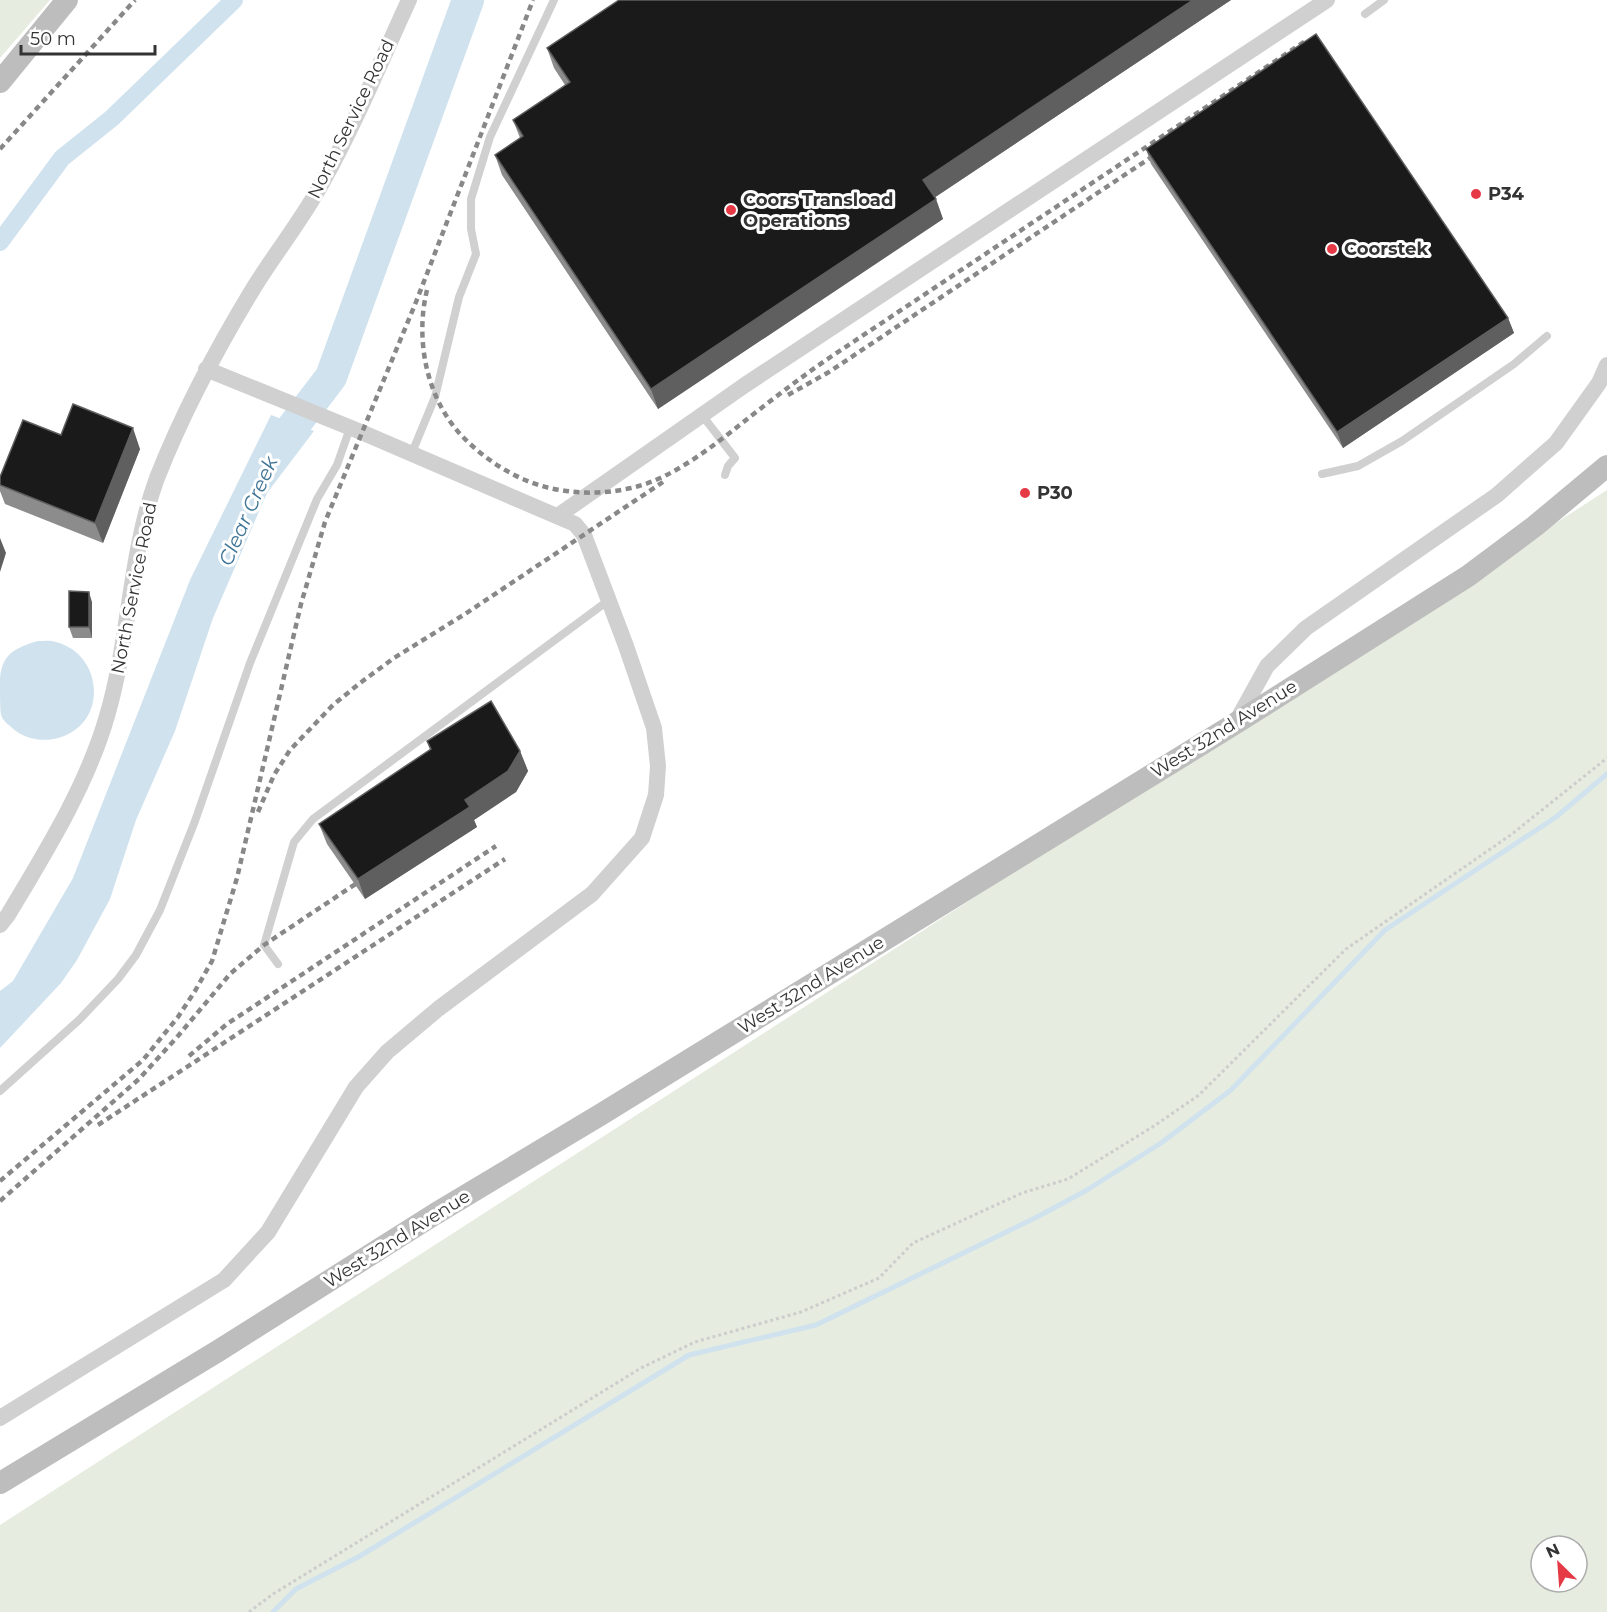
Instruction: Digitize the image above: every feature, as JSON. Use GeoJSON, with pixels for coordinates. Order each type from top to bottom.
{"type":"FeatureCollection","features":[{"type":"Feature","properties":{"kind":"street"},"geometry":{"type":"LineString","coordinates":[[0,82],[68,0]]}},
{"type":"Feature","properties":{"kind":"street","name":"North Service Road"},"geometry":{"type":"LineString","coordinates":[[0,925],[8,915],[66,813],[107,717],[127,627],[145,520],[157,480],[187,407],[206,369],[254,287],[322,183],[409,0]]}},
{"type":"Feature","properties":{"kind":"street"},"geometry":{"type":"LineString","coordinates":[[559,515],[702,415],[1326,0]]}},
{"type":"Feature","properties":{"kind":"street"},"geometry":{"type":"LineString","coordinates":[[1236,723],[1267,666],[1306,628],[1497,495],[1556,443],[1599,383],[1607,365]]}},
{"type":"Feature","properties":{"kind":"street"},"geometry":{"type":"LineString","coordinates":[[0,1418],[224,1280],[268,1232],[356,1087],[387,1052],[438,1009],[592,894],[642,838],[656,795],[658,766],[654,728],[584,535],[575,524],[559,515],[514,499],[206,369]]}},
{"type":"Feature","properties":{"kind":"street","name":"West 32nd Avenue"},"geometry":{"type":"LineString","coordinates":[[0,1483],[1236,723],[1468,576],[1535,526],[1607,466]]}},
{"type":"Feature","properties":{"kind":"lane"},"geometry":{"type":"LineString","coordinates":[[411,455],[435,397],[459,297],[476,254],[471,229],[471,199],[490,137],[554,0]]}},
{"type":"Feature","properties":{"kind":"lane"},"geometry":{"type":"LineString","coordinates":[[1365,14],[1384,0]]}},
{"type":"Feature","properties":{"kind":"lane"},"geometry":{"type":"LineString","coordinates":[[1322,474],[1358,466],[1402,441],[1514,364],[1547,336]]}},
{"type":"Feature","properties":{"kind":"lane"},"geometry":{"type":"LineString","coordinates":[[702,415],[735,458],[728,466],[725,475]]}},
{"type":"Feature","properties":{"kind":"lane"},"geometry":{"type":"LineString","coordinates":[[0,1091],[78,1020],[118,979],[136,955],[160,910],[195,821],[250,663],[317,499],[337,465],[350,428]]}},
{"type":"Feature","properties":{"kind":"lane"},"geometry":{"type":"LineString","coordinates":[[278,964],[264,945],[294,842],[313,819],[609,600]]}},
{"type":"Feature","properties":{"kind":"path"},"geometry":{"type":"LineString","coordinates":[[249,1612],[273,1594],[641,1368],[695,1342],[801,1312],[879,1278],[913,1243],[1022,1193],[1068,1179],[1154,1126],[1199,1095],[1346,948],[1512,834],[1607,758]]}},
{"type":"Feature","properties":{"kind":"shaded area"},"geometry":{"type":"Polygon","coordinates":[[[0,0],[50,0],[0,58],[0,0]]]}},
{"type":"Feature","properties":{"kind":"shaded area"},"geometry":{"type":"Polygon","coordinates":[[[1607,490],[1607,1612],[0,1612],[0,1525],[1607,490]]]}},
{"type":"Feature","properties":{"kind":"water","name":"Clear Creek"},"geometry":{"type":"Polygon","coordinates":[[[271,415],[314,431],[267,493],[213,618],[175,731],[136,820],[110,899],[77,960],[61,983],[0,1048],[0,991],[13,981],[73,878],[190,580],[271,415]]]}},
{"type":"Feature","properties":{"kind":"water"},"geometry":{"type":"Polygon","coordinates":[[[38,641],[54,641],[66,645],[81,657],[91,673],[94,692],[88,715],[80,725],[70,733],[46,740],[33,739],[21,734],[1,715],[0,687],[2,666],[5,660],[15,650],[38,641]]]}},
{"type":"Feature","properties":{"kind":"building","name":"Coors Transload Operations"},"geometry":{"type":"Polygon","coordinates":[[[619,0],[1193,0],[923,180],[936,199],[651,389],[495,155],[523,136],[513,120],[570,82],[547,48],[619,0]]]}},
{"type":"Feature","properties":{"kind":"building","name":"Coorstek"},"geometry":{"type":"Polygon","coordinates":[[[1316,34],[1508,318],[1337,432],[1146,149],[1316,34]]]}},
{"type":"Feature","properties":{"kind":"building"},"geometry":{"type":"Polygon","coordinates":[[[73,404],[133,428],[95,523],[0,485],[0,477],[23,420],[61,435],[73,404]]]}},
{"type":"Feature","properties":{"kind":"building"},"geometry":{"type":"Polygon","coordinates":[[[69,591],[89,592],[89,627],[69,627],[69,591]]]}},
{"type":"Feature","properties":{"kind":"building"},"geometry":{"type":"Polygon","coordinates":[[[491,701],[520,751],[508,771],[465,800],[470,807],[358,879],[319,824],[431,749],[427,741],[491,701]]]}},
{"type":"Feature","properties":{"kind":"waterway"},"geometry":{"type":"LineString","coordinates":[[0,242],[62,158],[112,118],[234,0]]}},
{"type":"Feature","properties":{"kind":"waterway","name":"Clear Creek"},"geometry":{"type":"LineString","coordinates":[[269,458],[331,377],[468,0]]}},
{"type":"Feature","properties":{"kind":"waterway"},"geometry":{"type":"LineString","coordinates":[[273,1612],[296,1589],[360,1556],[689,1355],[816,1325],[1037,1217],[1087,1190],[1161,1143],[1231,1090],[1385,930],[1556,817],[1607,774]]}},
{"type":"Feature","properties":{"kind":"railway"},"geometry":{"type":"LineString","coordinates":[[0,149],[135,0]]}},
{"type":"Feature","properties":{"kind":"railway"},"geometry":{"type":"LineString","coordinates":[[0,1181],[143,1060],[178,1017],[212,961],[237,878],[301,604],[325,522],[416,302],[533,0]]}},
{"type":"Feature","properties":{"kind":"railway"},"geometry":{"type":"LineString","coordinates":[[427,290],[422,328],[426,367],[439,403],[461,435],[492,462],[516,476],[541,486],[583,492],[631,488],[663,477],[695,458],[832,356],[1307,40]]}},
{"type":"Feature","properties":{"kind":"railway"},"geometry":{"type":"LineString","coordinates":[[788,395],[829,372],[1162,150]]}},
{"type":"Feature","properties":{"kind":"railway"},"geometry":{"type":"LineString","coordinates":[[258,812],[274,775],[290,750],[333,705],[394,658],[465,614],[663,482]]}},
{"type":"Feature","properties":{"kind":"railway"},"geometry":{"type":"LineString","coordinates":[[189,1056],[227,1024],[496,846]]}},
{"type":"Feature","properties":{"kind":"railway"},"geometry":{"type":"LineString","coordinates":[[98,1125],[505,859]]}},
{"type":"Feature","properties":{"kind":"railway"},"geometry":{"type":"LineString","coordinates":[[0,1201],[139,1079],[230,974],[264,945],[369,875]]}},
{"type":"Feature","properties":{"kind":"place","name":"P34"},"geometry":{"type":"Point","coordinates":[1476,194]}},
{"type":"Feature","properties":{"kind":"place","name":"Coors Transload Operations"},"geometry":{"type":"Point","coordinates":[731,210]}},
{"type":"Feature","properties":{"kind":"place","name":"Coorstek"},"geometry":{"type":"Point","coordinates":[1332,249]}},
{"type":"Feature","properties":{"kind":"place","name":"P30"},"geometry":{"type":"Point","coordinates":[1025,493]}}]}
